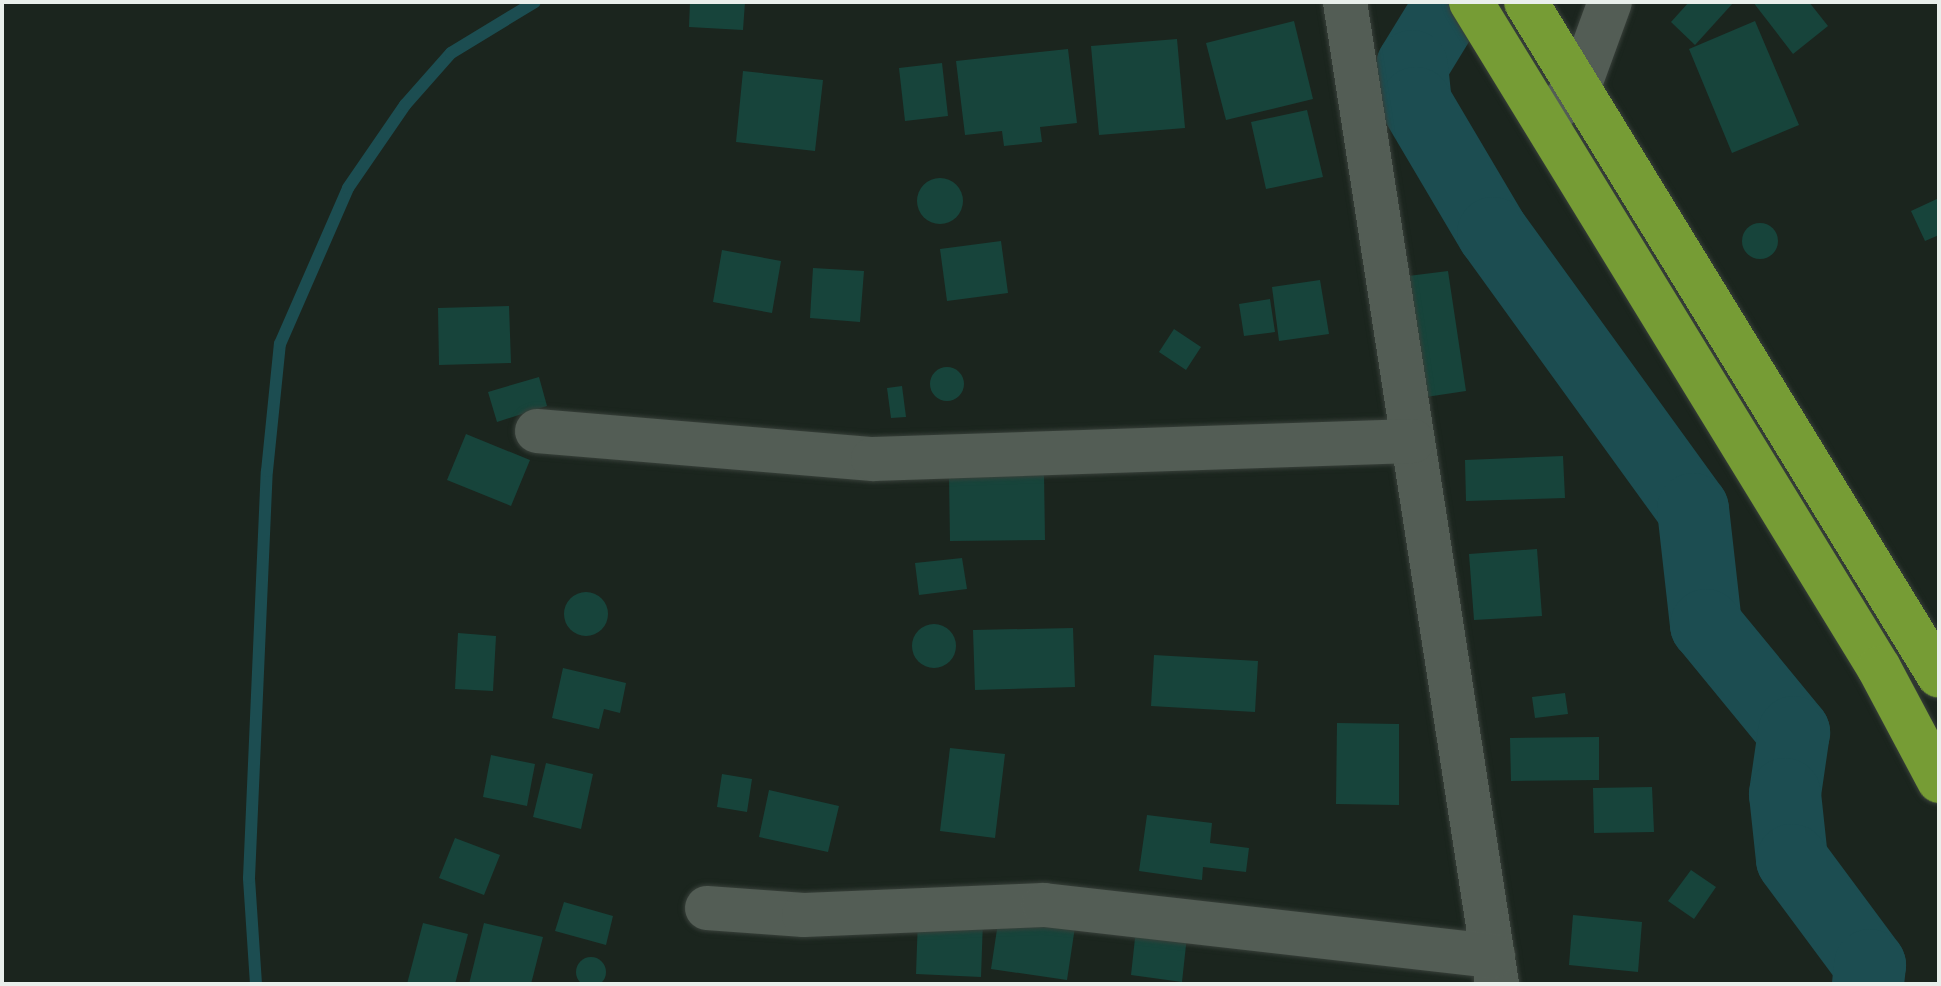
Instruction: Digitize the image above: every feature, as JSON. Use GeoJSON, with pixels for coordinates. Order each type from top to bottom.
{"type":"FeatureCollection","features":[{"type":"Feature","properties":{"kind":"highway"},"geometry":{"type":"LineString","coordinates":[[1526,2],[1939,676]]}},
{"type":"Feature","properties":{"kind":"highway"},"geometry":{"type":"LineString","coordinates":[[1479,16],[1879,668],[1939,781]]}},
{"type":"Feature","properties":{"kind":"street"},"geometry":{"type":"LineString","coordinates":[[707,908],[804,915],[1044,905],[1495,970],[1345,2]]}},
{"type":"Feature","properties":{"kind":"street"},"geometry":{"type":"LineString","coordinates":[[1544,120],[1579,87],[1610,2]]}},
{"type":"Feature","properties":{"kind":"street"},"geometry":{"type":"LineString","coordinates":[[537,431],[873,459],[1413,441]]}},
{"type":"Feature","properties":{"kind":"building"},"geometry":{"type":"Polygon","coordinates":[[[690,2],[745,2],[743,30],[689,27],[690,2]]]}},
{"type":"Feature","properties":{"kind":"building"},"geometry":{"type":"Polygon","coordinates":[[[1689,2],[1734,2],[1695,45],[1671,22],[1689,2]]]}},
{"type":"Feature","properties":{"kind":"building"},"geometry":{"type":"Polygon","coordinates":[[[1753,2],[1809,2],[1828,26],[1793,54],[1753,2]]]}},
{"type":"Feature","properties":{"kind":"building"},"geometry":{"type":"Polygon","coordinates":[[[1294,21],[1313,99],[1226,120],[1206,43],[1294,21]]]}},
{"type":"Feature","properties":{"kind":"building"},"geometry":{"type":"Polygon","coordinates":[[[1755,21],[1799,125],[1732,153],[1689,49],[1755,21]]]}},
{"type":"Feature","properties":{"kind":"building"},"geometry":{"type":"Polygon","coordinates":[[[1177,39],[1185,128],[1099,135],[1091,46],[1177,39]]]}},
{"type":"Feature","properties":{"kind":"building"},"geometry":{"type":"Polygon","coordinates":[[[1068,49],[1077,123],[1040,127],[1042,142],[1004,146],[1002,131],[965,135],[956,61],[1068,49]]]}},
{"type":"Feature","properties":{"kind":"building"},"geometry":{"type":"Polygon","coordinates":[[[942,63],[948,116],[905,121],[899,68],[942,63]]]}},
{"type":"Feature","properties":{"kind":"building"},"geometry":{"type":"Polygon","coordinates":[[[743,71],[823,80],[815,151],[736,142],[743,71]]]}},
{"type":"Feature","properties":{"kind":"building"},"geometry":{"type":"Polygon","coordinates":[[[1307,110],[1323,177],[1266,189],[1251,122],[1307,110]]]}},
{"type":"Feature","properties":{"kind":"building"},"geometry":{"type":"Polygon","coordinates":[[[940,178],[949,179],[956,185],[962,192],[962,210],[956,217],[949,223],[940,224],[931,223],[924,217],[918,210],[917,201],[918,192],[924,185],[931,179],[940,178]]]}},
{"type":"Feature","properties":{"kind":"building"},"geometry":{"type":"Polygon","coordinates":[[[1939,198],[1939,235],[1925,241],[1911,211],[1939,198]]]}},
{"type":"Feature","properties":{"kind":"building"},"geometry":{"type":"Polygon","coordinates":[[[1760,223],[1773,228],[1778,241],[1773,254],[1760,259],[1747,254],[1742,241],[1747,228],[1760,223]]]}},
{"type":"Feature","properties":{"kind":"building"},"geometry":{"type":"Polygon","coordinates":[[[1001,241],[1008,293],[947,301],[940,249],[1001,241]]]}},
{"type":"Feature","properties":{"kind":"building"},"geometry":{"type":"Polygon","coordinates":[[[722,250],[781,261],[772,313],[713,302],[722,250]]]}},
{"type":"Feature","properties":{"kind":"building"},"geometry":{"type":"Polygon","coordinates":[[[813,268],[864,271],[860,322],[810,318],[813,268]]]}},
{"type":"Feature","properties":{"kind":"building"},"geometry":{"type":"Polygon","coordinates":[[[1448,271],[1466,391],[1426,397],[1408,276],[1448,271]]]}},
{"type":"Feature","properties":{"kind":"building"},"geometry":{"type":"Polygon","coordinates":[[[1320,280],[1329,334],[1279,341],[1272,287],[1320,280]]]}},
{"type":"Feature","properties":{"kind":"building"},"geometry":{"type":"Polygon","coordinates":[[[1270,299],[1275,332],[1244,336],[1239,304],[1270,299]]]}},
{"type":"Feature","properties":{"kind":"building"},"geometry":{"type":"Polygon","coordinates":[[[509,306],[511,363],[439,365],[438,308],[509,306]]]}},
{"type":"Feature","properties":{"kind":"building"},"geometry":{"type":"Polygon","coordinates":[[[1174,329],[1201,347],[1186,370],[1159,352],[1174,329]]]}},
{"type":"Feature","properties":{"kind":"building"},"geometry":{"type":"Polygon","coordinates":[[[947,367],[959,372],[964,384],[959,396],[947,401],[935,396],[930,384],[935,372],[947,367]]]}},
{"type":"Feature","properties":{"kind":"building"},"geometry":{"type":"Polygon","coordinates":[[[539,377],[547,406],[497,422],[488,392],[539,377]]]}},
{"type":"Feature","properties":{"kind":"building"},"geometry":{"type":"Polygon","coordinates":[[[902,386],[906,417],[891,418],[887,388],[902,386]]]}},
{"type":"Feature","properties":{"kind":"building"},"geometry":{"type":"Polygon","coordinates":[[[466,434],[530,460],[511,506],[447,480],[466,434]]]}},
{"type":"Feature","properties":{"kind":"building"},"geometry":{"type":"Polygon","coordinates":[[[1563,456],[1565,498],[1466,501],[1465,460],[1563,456]]]}},
{"type":"Feature","properties":{"kind":"building"},"geometry":{"type":"Polygon","coordinates":[[[1044,473],[1045,540],[950,541],[949,475],[1044,473]]]}},
{"type":"Feature","properties":{"kind":"building"},"geometry":{"type":"Polygon","coordinates":[[[1537,549],[1542,616],[1474,620],[1469,554],[1537,549]]]}},
{"type":"Feature","properties":{"kind":"building"},"geometry":{"type":"Polygon","coordinates":[[[962,558],[967,589],[919,595],[915,563],[962,558]]]}},
{"type":"Feature","properties":{"kind":"building"},"geometry":{"type":"Polygon","coordinates":[[[586,592],[602,598],[608,614],[602,630],[586,636],[570,630],[564,614],[570,598],[586,592]]]}},
{"type":"Feature","properties":{"kind":"building"},"geometry":{"type":"Polygon","coordinates":[[[934,624],[950,630],[956,646],[950,662],[934,668],[918,662],[912,646],[918,630],[934,624]]]}},
{"type":"Feature","properties":{"kind":"building"},"geometry":{"type":"Polygon","coordinates":[[[1073,628],[1075,687],[975,690],[973,630],[1073,628]]]}},
{"type":"Feature","properties":{"kind":"building"},"geometry":{"type":"Polygon","coordinates":[[[458,633],[496,636],[493,691],[455,689],[458,633]]]}},
{"type":"Feature","properties":{"kind":"building"},"geometry":{"type":"Polygon","coordinates":[[[1154,655],[1258,661],[1255,712],[1151,706],[1154,655]]]}},
{"type":"Feature","properties":{"kind":"building"},"geometry":{"type":"Polygon","coordinates":[[[563,668],[626,683],[620,713],[604,709],[599,729],[552,718],[563,668]]]}},
{"type":"Feature","properties":{"kind":"building"},"geometry":{"type":"Polygon","coordinates":[[[1565,693],[1568,714],[1535,718],[1532,697],[1565,693]]]}},
{"type":"Feature","properties":{"kind":"building"},"geometry":{"type":"Polygon","coordinates":[[[1337,723],[1399,724],[1399,805],[1336,804],[1337,723]]]}},
{"type":"Feature","properties":{"kind":"building"},"geometry":{"type":"Polygon","coordinates":[[[1599,737],[1599,780],[1511,781],[1510,738],[1599,737]]]}},
{"type":"Feature","properties":{"kind":"building"},"geometry":{"type":"Polygon","coordinates":[[[950,748],[1005,754],[995,838],[940,831],[950,748]]]}},
{"type":"Feature","properties":{"kind":"building"},"geometry":{"type":"Polygon","coordinates":[[[491,755],[535,764],[527,806],[483,797],[491,755]]]}},
{"type":"Feature","properties":{"kind":"building"},"geometry":{"type":"Polygon","coordinates":[[[546,763],[593,774],[581,829],[533,817],[546,763]]]}},
{"type":"Feature","properties":{"kind":"building"},"geometry":{"type":"Polygon","coordinates":[[[722,774],[752,779],[747,812],[717,807],[722,774]]]}},
{"type":"Feature","properties":{"kind":"building"},"geometry":{"type":"Polygon","coordinates":[[[1652,787],[1654,832],[1594,833],[1593,788],[1652,787]]]}},
{"type":"Feature","properties":{"kind":"building"},"geometry":{"type":"Polygon","coordinates":[[[769,790],[839,806],[828,852],[759,837],[769,790]]]}},
{"type":"Feature","properties":{"kind":"building"},"geometry":{"type":"Polygon","coordinates":[[[1147,815],[1212,823],[1210,843],[1249,848],[1246,872],[1203,867],[1202,880],[1139,871],[1147,815]]]}},
{"type":"Feature","properties":{"kind":"building"},"geometry":{"type":"Polygon","coordinates":[[[455,838],[500,855],[484,895],[439,878],[455,838]]]}},
{"type":"Feature","properties":{"kind":"building"},"geometry":{"type":"Polygon","coordinates":[[[1691,870],[1716,887],[1694,919],[1668,901],[1691,870]]]}},
{"type":"Feature","properties":{"kind":"building"},"geometry":{"type":"Polygon","coordinates":[[[564,902],[613,916],[606,945],[555,931],[564,902]]]}},
{"type":"Feature","properties":{"kind":"building"},"geometry":{"type":"Polygon","coordinates":[[[1573,915],[1642,922],[1638,972],[1569,965],[1573,915]]]}},
{"type":"Feature","properties":{"kind":"building"},"geometry":{"type":"Polygon","coordinates":[[[999,916],[1075,927],[1067,980],[991,969],[999,916]]]}},
{"type":"Feature","properties":{"kind":"building"},"geometry":{"type":"Polygon","coordinates":[[[918,918],[983,920],[981,977],[916,974],[918,918]]]}},
{"type":"Feature","properties":{"kind":"building"},"geometry":{"type":"Polygon","coordinates":[[[423,923],[468,934],[455,984],[407,984],[423,923]]]}},
{"type":"Feature","properties":{"kind":"building"},"geometry":{"type":"Polygon","coordinates":[[[484,923],[543,937],[531,984],[469,984],[484,923]]]}},
{"type":"Feature","properties":{"kind":"building"},"geometry":{"type":"Polygon","coordinates":[[[1136,929],[1187,936],[1182,982],[1131,975],[1136,929]]]}},
{"type":"Feature","properties":{"kind":"building"},"geometry":{"type":"Polygon","coordinates":[[[591,957],[597,958],[605,966],[605,978],[597,986],[591,987],[585,986],[577,978],[576,972],[577,966],[585,958],[591,957]]]}},
{"type":"Feature","properties":{"kind":"waterway"},"geometry":{"type":"LineString","coordinates":[[256,984],[249,878],[267,471],[280,344],[348,188],[405,105],[451,53],[535,2]]}},
{"type":"Feature","properties":{"kind":"waterway"},"geometry":{"type":"LineString","coordinates":[[1461,2],[1442,17],[1412,66],[1416,103],[1493,233],[1693,509],[1706,625],[1794,732],[1785,794],[1792,860],[1870,965],[1868,984]]}}]}
